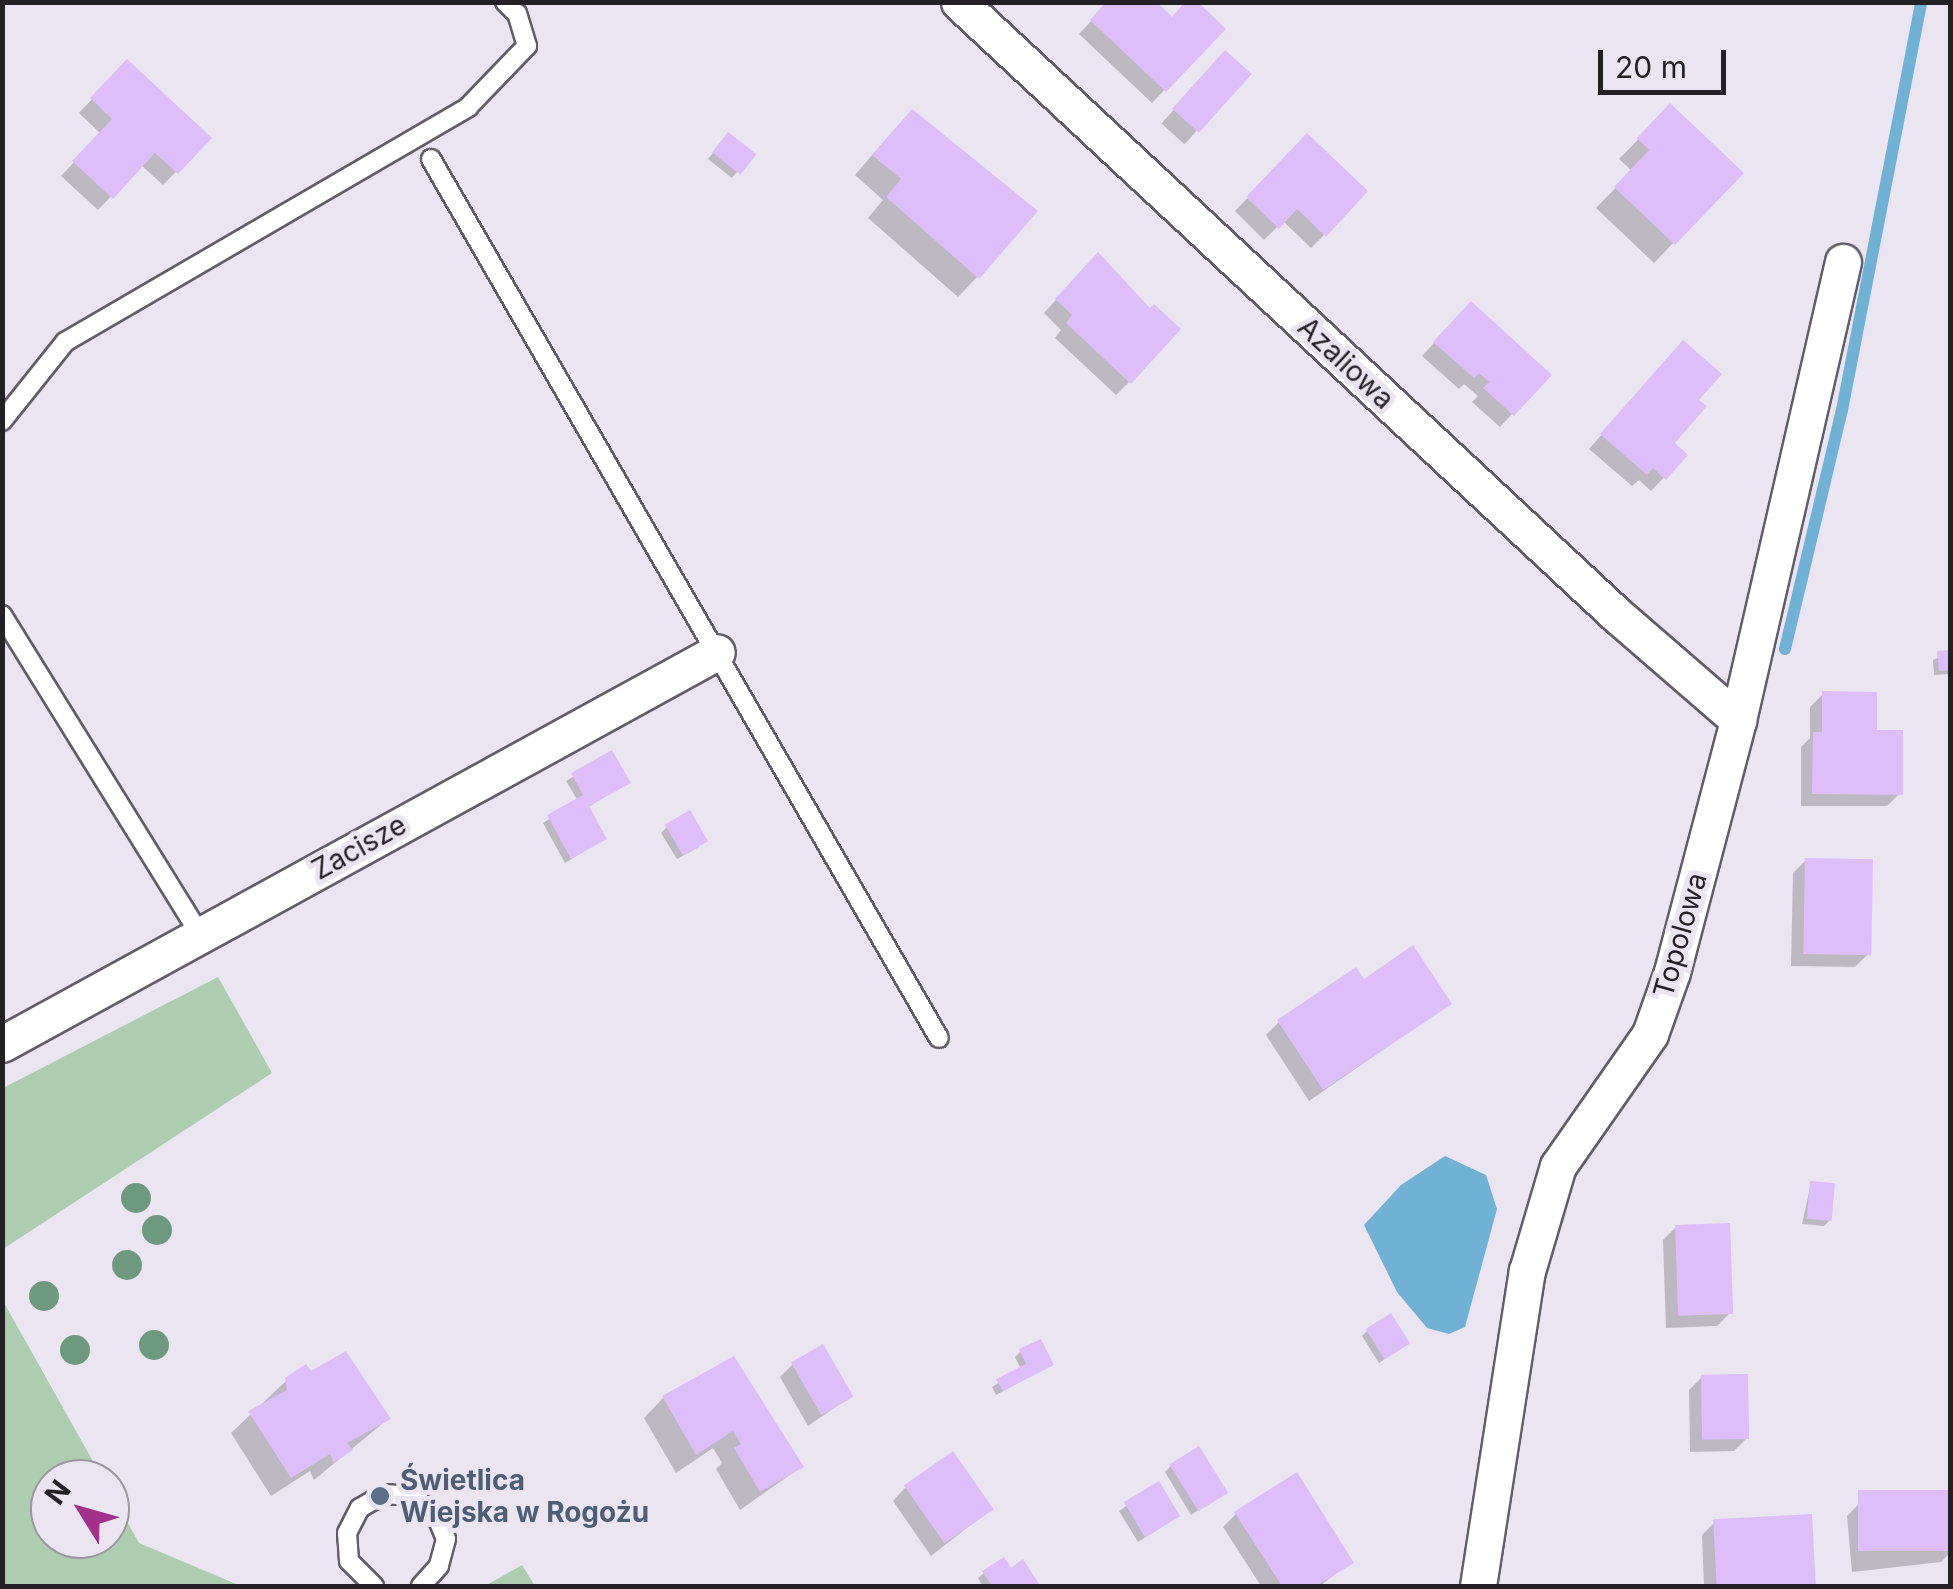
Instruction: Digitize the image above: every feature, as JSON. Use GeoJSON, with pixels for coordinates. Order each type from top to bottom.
{"type":"FeatureCollection","features":[{"type":"Feature","properties":{"kind":"street","name":"Azaliowa"},"geometry":{"type":"LineString","coordinates":[[959,2],[1618,616],[1738,720]]}},
{"type":"Feature","properties":{"kind":"street","name":"Topolowa"},"geometry":{"type":"LineString","coordinates":[[1478,1586],[1528,1271],[1558,1166],[1650,1034],[1738,720],[1843,262]]}},
{"type":"Feature","properties":{"kind":"street","name":"Zacisze"},"geometry":{"type":"LineString","coordinates":[[2,1044],[717,652]]}},
{"type":"Feature","properties":{"kind":"lane"},"geometry":{"type":"LineString","coordinates":[[2,421],[65,342],[468,107],[527,46],[517,14],[505,2]]}},
{"type":"Feature","properties":{"kind":"lane"},"geometry":{"type":"LineString","coordinates":[[432,158],[939,1038]]}},
{"type":"Feature","properties":{"kind":"lane"},"geometry":{"type":"LineString","coordinates":[[2,615],[200,934]]}},
{"type":"Feature","properties":{"kind":"lane"},"geometry":{"type":"LineString","coordinates":[[374,1586],[349,1561],[347,1533],[360,1508],[384,1494],[413,1496],[435,1512],[446,1539],[440,1566],[421,1586]]}},
{"type":"Feature","properties":{"kind":"green space"},"geometry":{"type":"Polygon","coordinates":[[[218,977],[272,1073],[3,1249],[3,1088],[218,977]]]}},
{"type":"Feature","properties":{"kind":"green space"},"geometry":{"type":"Polygon","coordinates":[[[3,1301],[92,1459],[30,1459],[30,1559],[130,1559],[130,1527],[139,1543],[241,1586],[3,1586],[3,1301]]]}},
{"type":"Feature","properties":{"kind":"green space"},"geometry":{"type":"Polygon","coordinates":[[[522,1565],[535,1586],[485,1586],[522,1565]]]}},
{"type":"Feature","properties":{"kind":"water"},"geometry":{"type":"Polygon","coordinates":[[[1445,1156],[1486,1175],[1497,1209],[1465,1327],[1449,1334],[1427,1328],[1397,1292],[1364,1225],[1401,1185],[1445,1156]]]}},
{"type":"Feature","properties":{"kind":"building"},"geometry":{"type":"Polygon","coordinates":[[[1106,2],[1157,2],[1172,17],[1185,2],[1198,2],[1226,29],[1166,92],[1090,20],[1106,2]]]}},
{"type":"Feature","properties":{"kind":"building"},"geometry":{"type":"Polygon","coordinates":[[[1225,50],[1252,74],[1199,133],[1172,109],[1225,50]]]}},
{"type":"Feature","properties":{"kind":"building"},"geometry":{"type":"Polygon","coordinates":[[[127,59],[212,138],[178,174],[155,153],[113,199],[72,161],[112,119],[90,98],[127,59]]]}},
{"type":"Feature","properties":{"kind":"building"},"geometry":{"type":"Polygon","coordinates":[[[1670,103],[1744,173],[1675,245],[1614,187],[1649,150],[1637,138],[1670,103]]]}},
{"type":"Feature","properties":{"kind":"building"},"geometry":{"type":"Polygon","coordinates":[[[912,109],[1038,211],[979,279],[886,197],[901,179],[872,155],[912,109]]]}},
{"type":"Feature","properties":{"kind":"building"},"geometry":{"type":"Polygon","coordinates":[[[728,132],[756,154],[740,175],[712,152],[728,132]]]}},
{"type":"Feature","properties":{"kind":"building"},"geometry":{"type":"Polygon","coordinates":[[[1307,133],[1368,191],[1326,237],[1297,209],[1279,229],[1246,197],[1307,133]]]}},
{"type":"Feature","properties":{"kind":"building"},"geometry":{"type":"Polygon","coordinates":[[[1098,252],[1150,308],[1154,304],[1181,329],[1131,384],[1066,323],[1072,315],[1055,299],[1098,252]]]}},
{"type":"Feature","properties":{"kind":"building"},"geometry":{"type":"Polygon","coordinates":[[[1471,301],[1552,375],[1514,416],[1483,388],[1489,382],[1479,373],[1474,378],[1433,342],[1471,301]]]}},
{"type":"Feature","properties":{"kind":"building"},"geometry":{"type":"Polygon","coordinates":[[[1683,340],[1722,374],[1699,400],[1707,406],[1675,443],[1688,455],[1666,480],[1653,468],[1647,475],[1600,434],[1683,340]]]}},
{"type":"Feature","properties":{"kind":"building"},"geometry":{"type":"Polygon","coordinates":[[[1950,650],[1950,670],[1939,671],[1937,651],[1950,650]]]}},
{"type":"Feature","properties":{"kind":"building"},"geometry":{"type":"Polygon","coordinates":[[[1822,691],[1877,692],[1877,730],[1903,730],[1903,795],[1812,794],[1813,732],[1822,732],[1822,691]]]}},
{"type":"Feature","properties":{"kind":"building"},"geometry":{"type":"Polygon","coordinates":[[[612,750],[631,783],[589,806],[607,839],[571,859],[547,815],[583,795],[571,773],[612,750]]]}},
{"type":"Feature","properties":{"kind":"building"},"geometry":{"type":"Polygon","coordinates":[[[690,810],[708,841],[683,856],[665,824],[690,810]]]}},
{"type":"Feature","properties":{"kind":"building"},"geometry":{"type":"Polygon","coordinates":[[[1805,858],[1873,859],[1871,955],[1803,954],[1805,858]]]}},
{"type":"Feature","properties":{"kind":"building"},"geometry":{"type":"Polygon","coordinates":[[[1413,945],[1452,1004],[1323,1090],[1277,1020],[1356,967],[1364,979],[1413,945]]]}},
{"type":"Feature","properties":{"kind":"building"},"geometry":{"type":"Polygon","coordinates":[[[1810,1181],[1835,1183],[1832,1221],[1807,1219],[1810,1181]]]}},
{"type":"Feature","properties":{"kind":"building"},"geometry":{"type":"Polygon","coordinates":[[[1730,1223],[1733,1314],[1678,1316],[1675,1225],[1730,1223]]]}},
{"type":"Feature","properties":{"kind":"building"},"geometry":{"type":"Polygon","coordinates":[[[1391,1313],[1410,1344],[1385,1359],[1366,1329],[1391,1313]]]}},
{"type":"Feature","properties":{"kind":"building"},"geometry":{"type":"Polygon","coordinates":[[[1041,1339],[1054,1365],[1003,1391],[996,1379],[1026,1364],[1019,1349],[1041,1339]]]}},
{"type":"Feature","properties":{"kind":"building"},"geometry":{"type":"Polygon","coordinates":[[[823,1344],[854,1397],[821,1415],[791,1362],[823,1344]]]}},
{"type":"Feature","properties":{"kind":"building"},"geometry":{"type":"Polygon","coordinates":[[[346,1351],[391,1419],[347,1443],[353,1450],[334,1463],[330,1454],[291,1478],[248,1411],[287,1390],[285,1378],[306,1364],[311,1371],[346,1351]]]}},
{"type":"Feature","properties":{"kind":"building"},"geometry":{"type":"Polygon","coordinates":[[[734,1356],[804,1467],[760,1492],[734,1448],[741,1444],[733,1431],[696,1455],[662,1396],[734,1356]]]}},
{"type":"Feature","properties":{"kind":"building"},"geometry":{"type":"Polygon","coordinates":[[[1748,1374],[1749,1439],[1702,1440],[1701,1375],[1748,1374]]]}},
{"type":"Feature","properties":{"kind":"building"},"geometry":{"type":"Polygon","coordinates":[[[1199,1446],[1228,1493],[1198,1511],[1169,1465],[1199,1446]]]}},
{"type":"Feature","properties":{"kind":"building"},"geometry":{"type":"Polygon","coordinates":[[[953,1451],[994,1509],[945,1544],[904,1485],[953,1451]]]}},
{"type":"Feature","properties":{"kind":"building"},"geometry":{"type":"Polygon","coordinates":[[[1297,1472],[1354,1563],[1316,1586],[1282,1586],[1234,1512],[1297,1472]]]}},
{"type":"Feature","properties":{"kind":"building"},"geometry":{"type":"Polygon","coordinates":[[[1159,1481],[1180,1516],[1145,1537],[1124,1502],[1159,1481]]]}},
{"type":"Feature","properties":{"kind":"building"},"geometry":{"type":"Polygon","coordinates":[[[1858,1490],[1950,1490],[1950,1551],[1858,1551],[1858,1490]]]}},
{"type":"Feature","properties":{"kind":"building"},"geometry":{"type":"Polygon","coordinates":[[[1812,1514],[1816,1584],[1717,1586],[1713,1519],[1812,1514]]]}},
{"type":"Feature","properties":{"kind":"building"},"geometry":{"type":"Polygon","coordinates":[[[1004,1557],[1011,1568],[1023,1559],[1039,1584],[992,1586],[982,1571],[1004,1557]]]}},
{"type":"Feature","properties":{"kind":"waterway"},"geometry":{"type":"LineString","coordinates":[[1785,649],[1842,410],[1921,2]]}},
{"type":"Feature","properties":{"kind":"place","name":"Świetlica Wiejska w Rogożu"},"geometry":{"type":"Point","coordinates":[380,1496]}}]}
